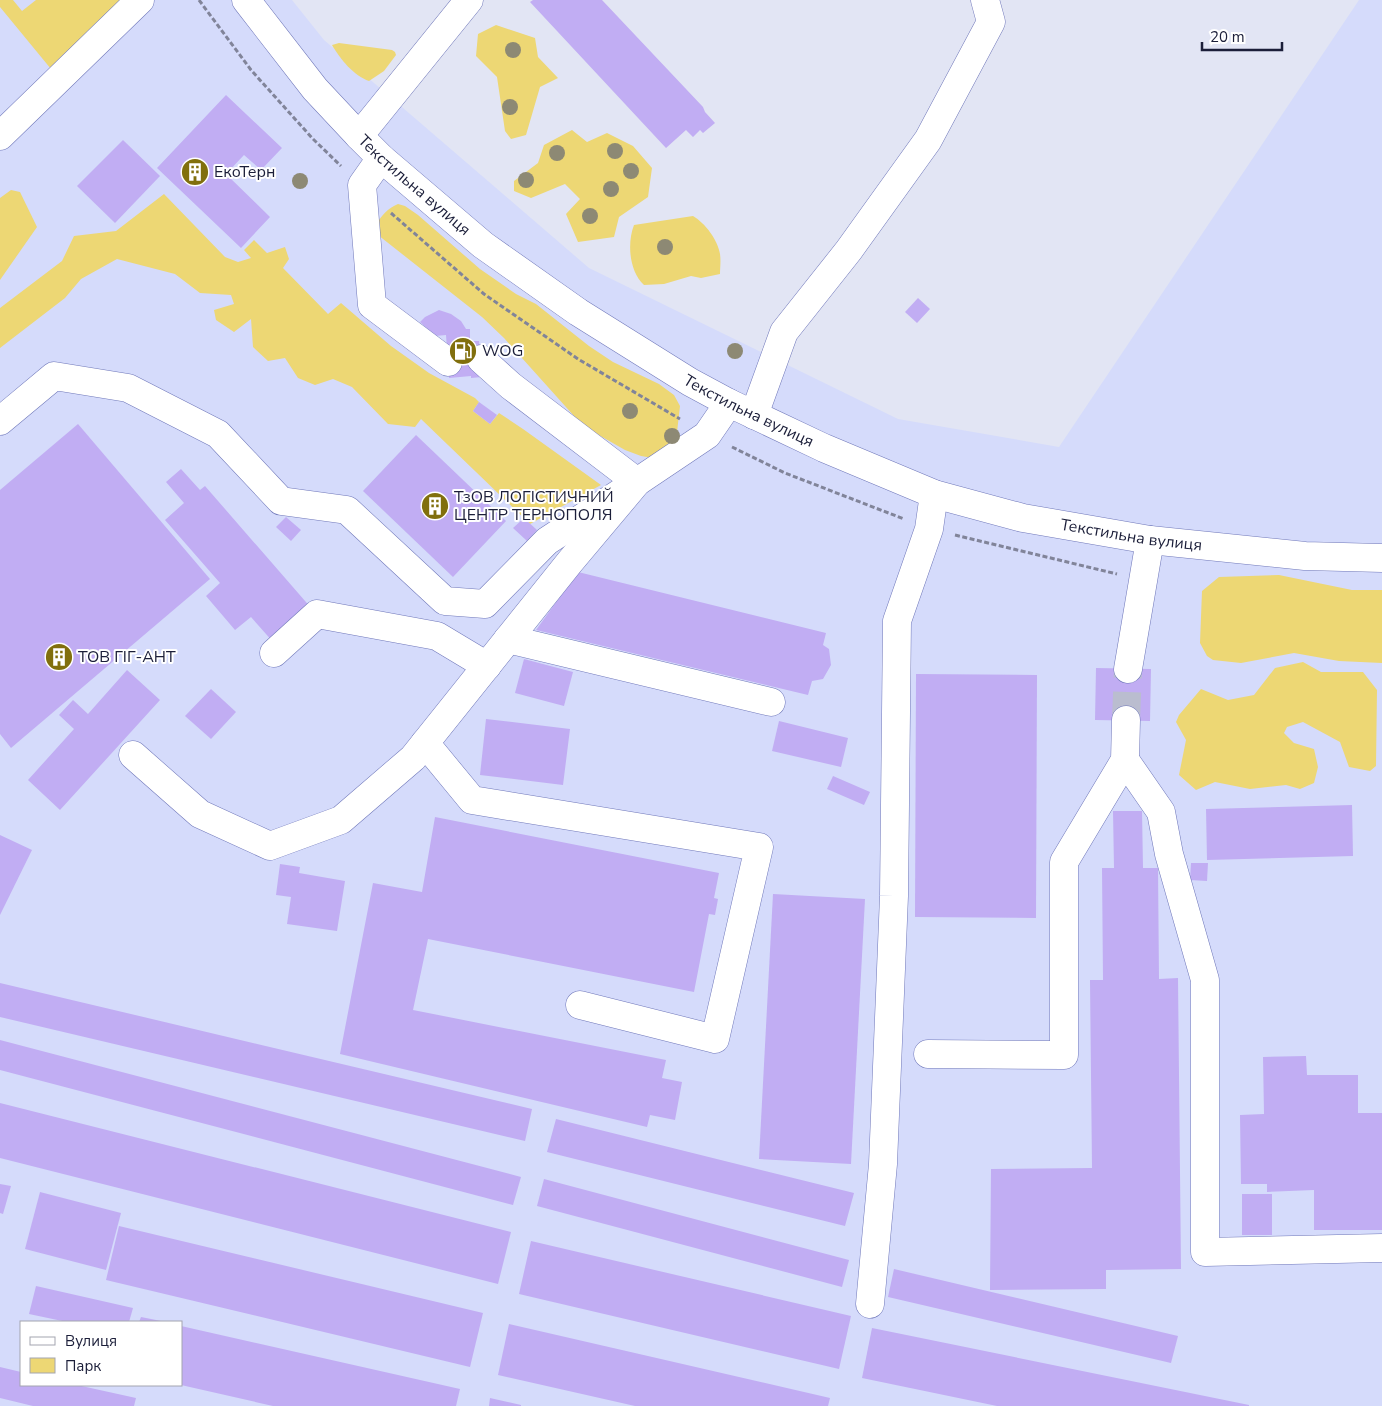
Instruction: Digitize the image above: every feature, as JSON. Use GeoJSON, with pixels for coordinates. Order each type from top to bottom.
{"type":"FeatureCollection","features":[{"type":"Feature","properties":{"kind":"street"},"geometry":{"type":"LineString","coordinates":[[0,136],[140,0]]}},
{"type":"Feature","properties":{"kind":"street","name":"Текстильна вулиця"},"geometry":{"type":"LineString","coordinates":[[246,0],[315,90],[358,136],[483,245],[578,312],[690,382],[729,403],[824,448],[934,494],[1023,518],[1150,540],[1305,556],[1382,558]]}},
{"type":"Feature","properties":{"kind":"street"},"geometry":{"type":"LineString","coordinates":[[358,136],[469,0]]}},
{"type":"Feature","properties":{"kind":"street"},"geometry":{"type":"LineString","coordinates":[[754,415],[784,332],[849,250],[928,140],[991,22],[985,0]]}},
{"type":"Feature","properties":{"kind":"street"},"geometry":{"type":"LineString","coordinates":[[381,158],[362,185],[372,305],[448,362]]}},
{"type":"Feature","properties":{"kind":"street"},"geometry":{"type":"LineString","coordinates":[[481,359],[511,386],[637,482]]}},
{"type":"Feature","properties":{"kind":"street"},"geometry":{"type":"LineString","coordinates":[[0,420],[54,376],[128,388],[218,434],[281,502],[347,510],[445,601],[485,604],[547,541],[707,435],[729,403]]}},
{"type":"Feature","properties":{"kind":"street"},"geometry":{"type":"LineString","coordinates":[[133,755],[200,814],[270,846],[341,820],[413,758],[637,482]]}},
{"type":"Feature","properties":{"kind":"street"},"geometry":{"type":"LineString","coordinates":[[870,1304],[883,1164],[894,896],[897,621],[929,529],[934,494]]}},
{"type":"Feature","properties":{"kind":"street"},"geometry":{"type":"LineString","coordinates":[[1128,669],[1150,540]]}},
{"type":"Feature","properties":{"kind":"street"},"geometry":{"type":"LineString","coordinates":[[274,653],[317,614],[437,636],[487,666]]}},
{"type":"Feature","properties":{"kind":"street"},"geometry":{"type":"LineString","coordinates":[[508,639],[771,702]]}},
{"type":"Feature","properties":{"kind":"street"},"geometry":{"type":"LineString","coordinates":[[928,1054],[1064,1054],[1064,862],[1125,760],[1126,720]]}},
{"type":"Feature","properties":{"kind":"street"},"geometry":{"type":"LineString","coordinates":[[425,743],[472,800],[759,847],[715,1040],[580,1005]]}},
{"type":"Feature","properties":{"kind":"street"},"geometry":{"type":"LineString","coordinates":[[1125,760],[1161,812],[1169,854],[1205,980],[1205,1252],[1382,1248]]}},
{"type":"Feature","properties":{"kind":"shaded area"},"geometry":{"type":"Polygon","coordinates":[[[0,0],[292,0],[324,40],[589,268],[898,419],[1059,447],[1359,0],[1382,0],[1382,1406],[0,1406],[0,0]]]}},
{"type":"Feature","properties":{"kind":"green space"},"geometry":{"type":"Polygon","coordinates":[[[0,0],[13,0],[22,11],[36,0],[122,0],[51,69],[0,7],[0,0]]]}},
{"type":"Feature","properties":{"kind":"green space"},"geometry":{"type":"Polygon","coordinates":[[[496,25],[535,38],[538,57],[558,78],[540,87],[526,135],[511,139],[505,131],[497,77],[476,56],[478,34],[496,25]]]}},
{"type":"Feature","properties":{"kind":"green space"},"geometry":{"type":"Polygon","coordinates":[[[339,43],[392,50],[396,55],[384,71],[369,81],[353,71],[339,56],[332,45],[339,43]]]}},
{"type":"Feature","properties":{"kind":"green space"},"geometry":{"type":"Polygon","coordinates":[[[572,130],[587,142],[607,133],[633,146],[652,168],[648,197],[619,217],[614,237],[578,242],[566,214],[580,199],[565,184],[531,198],[514,191],[514,181],[538,163],[544,145],[572,130]]]}},
{"type":"Feature","properties":{"kind":"green space"},"geometry":{"type":"Polygon","coordinates":[[[11,190],[20,192],[37,227],[0,280],[0,198],[11,190]]]}},
{"type":"Feature","properties":{"kind":"green space"},"geometry":{"type":"Polygon","coordinates":[[[164,194],[225,257],[238,262],[251,258],[244,250],[254,240],[267,253],[285,247],[289,259],[283,268],[328,314],[341,303],[391,346],[429,373],[475,398],[479,402],[473,411],[490,424],[499,413],[601,485],[530,524],[421,419],[415,427],[388,424],[352,387],[333,379],[315,385],[298,378],[285,358],[268,361],[253,347],[251,319],[234,332],[216,320],[214,310],[234,304],[231,295],[200,293],[175,274],[117,259],[81,279],[65,298],[0,348],[0,308],[62,261],[74,236],[116,231],[164,194]]]}},
{"type":"Feature","properties":{"kind":"green space"},"geometry":{"type":"Polygon","coordinates":[[[398,204],[405,206],[418,215],[480,269],[516,294],[536,304],[589,346],[613,362],[659,384],[674,395],[680,406],[676,441],[653,458],[625,450],[583,426],[504,338],[482,317],[378,235],[375,226],[377,222],[388,210],[398,204]]]}},
{"type":"Feature","properties":{"kind":"green space"},"geometry":{"type":"Polygon","coordinates":[[[693,216],[706,227],[717,243],[720,257],[720,274],[701,278],[691,276],[664,284],[644,285],[632,265],[630,240],[634,225],[693,216]]]}},
{"type":"Feature","properties":{"kind":"green space"},"geometry":{"type":"Polygon","coordinates":[[[1279,575],[1352,590],[1382,590],[1382,663],[1339,661],[1294,653],[1241,663],[1213,660],[1207,656],[1200,643],[1202,591],[1219,577],[1279,575]]]}},
{"type":"Feature","properties":{"kind":"green space"},"geometry":{"type":"Polygon","coordinates":[[[1303,662],[1321,672],[1363,672],[1377,690],[1376,766],[1370,771],[1349,767],[1340,742],[1303,722],[1287,727],[1284,733],[1294,743],[1314,749],[1318,767],[1314,783],[1300,789],[1286,785],[1250,789],[1215,782],[1196,790],[1179,775],[1186,740],[1176,722],[1179,715],[1201,689],[1228,700],[1254,695],[1275,668],[1303,662]]]}},
{"type":"Feature","properties":{"kind":"building"},"geometry":{"type":"Polygon","coordinates":[[[533,0],[602,0],[703,107],[715,123],[703,133],[700,130],[693,137],[686,130],[666,148],[530,2],[533,0]]]}},
{"type":"Feature","properties":{"kind":"building","name":"ЕкоТерн"},"geometry":{"type":"Polygon","coordinates":[[[226,95],[282,148],[261,170],[244,155],[226,174],[270,217],[241,248],[157,168],[226,95]]]}},
{"type":"Feature","properties":{"kind":"building"},"geometry":{"type":"Polygon","coordinates":[[[123,140],[160,176],[115,223],[77,186],[123,140]]]}},
{"type":"Feature","properties":{"kind":"building"},"geometry":{"type":"Polygon","coordinates":[[[918,298],[930,309],[917,323],[905,312],[918,298]]]}},
{"type":"Feature","properties":{"kind":"building","name":"WOG"},"geometry":{"type":"Polygon","coordinates":[[[439,310],[451,314],[461,321],[466,329],[470,329],[470,341],[479,341],[482,377],[449,378],[446,335],[435,336],[420,322],[425,317],[439,310]]]}},
{"type":"Feature","properties":{"kind":"building"},"geometry":{"type":"Polygon","coordinates":[[[479,402],[497,415],[490,424],[473,411],[479,402]]]}},
{"type":"Feature","properties":{"kind":"building","name":"ТОВ ГІГ-АНТ"},"geometry":{"type":"Polygon","coordinates":[[[78,424],[210,579],[11,748],[0,734],[0,490],[78,424]]]}},
{"type":"Feature","properties":{"kind":"building","name":"ТзОВ ЛОГІСТИЧНИЙ ЦЕНТР ТЕРНОПОЛЯ"},"geometry":{"type":"Polygon","coordinates":[[[416,435],[506,521],[453,577],[363,491],[416,435]]]}},
{"type":"Feature","properties":{"kind":"building"},"geometry":{"type":"Polygon","coordinates":[[[181,469],[200,490],[205,486],[312,609],[274,643],[251,617],[235,630],[206,596],[220,583],[165,520],[184,503],[166,482],[181,469]]]}},
{"type":"Feature","properties":{"kind":"building"},"geometry":{"type":"Polygon","coordinates":[[[286,517],[301,530],[291,541],[276,527],[286,517]]]}},
{"type":"Feature","properties":{"kind":"building"},"geometry":{"type":"Polygon","coordinates":[[[524,518],[537,530],[527,541],[513,528],[524,518]]]}},
{"type":"Feature","properties":{"kind":"building"},"geometry":{"type":"Polygon","coordinates":[[[578,572],[826,633],[823,645],[829,649],[831,665],[823,679],[812,681],[808,695],[536,630],[578,572]]]}},
{"type":"Feature","properties":{"kind":"building"},"geometry":{"type":"Polygon","coordinates":[[[524,659],[573,672],[564,706],[515,693],[524,659]]]}},
{"type":"Feature","properties":{"kind":"building"},"geometry":{"type":"Polygon","coordinates":[[[1096,668],[1151,669],[1150,721],[1095,720],[1096,668]]]}},
{"type":"Feature","properties":{"kind":"building"},"geometry":{"type":"Polygon","coordinates":[[[127,670],[160,700],[60,810],[28,780],[74,729],[59,715],[73,700],[88,714],[127,670]]]}},
{"type":"Feature","properties":{"kind":"building"},"geometry":{"type":"Polygon","coordinates":[[[916,674],[1037,675],[1036,918],[915,917],[916,674]]]}},
{"type":"Feature","properties":{"kind":"building"},"geometry":{"type":"Polygon","coordinates":[[[211,689],[236,712],[211,739],[185,716],[211,689]]]}},
{"type":"Feature","properties":{"kind":"building"},"geometry":{"type":"Polygon","coordinates":[[[486,719],[570,729],[563,785],[480,775],[486,719]]]}},
{"type":"Feature","properties":{"kind":"building"},"geometry":{"type":"Polygon","coordinates":[[[779,721],[848,738],[841,767],[772,751],[779,721]]]}},
{"type":"Feature","properties":{"kind":"building"},"geometry":{"type":"Polygon","coordinates":[[[833,776],[870,792],[864,805],[827,789],[833,776]]]}},
{"type":"Feature","properties":{"kind":"building"},"geometry":{"type":"Polygon","coordinates":[[[1352,805],[1353,856],[1207,860],[1206,809],[1352,805]]]}},
{"type":"Feature","properties":{"kind":"building"},"geometry":{"type":"Polygon","coordinates":[[[1113,811],[1142,811],[1143,868],[1158,868],[1159,979],[1178,978],[1181,1269],[1106,1270],[1106,1289],[990,1290],[991,1169],[1092,1168],[1090,980],[1103,980],[1102,868],[1114,868],[1113,811]]]}},
{"type":"Feature","properties":{"kind":"building"},"geometry":{"type":"Polygon","coordinates":[[[435,817],[719,873],[714,898],[718,899],[715,915],[709,914],[694,992],[428,939],[413,1010],[666,1060],[662,1078],[682,1082],[675,1120],[650,1115],[647,1127],[340,1054],[373,883],[422,892],[435,817]]]}},
{"type":"Feature","properties":{"kind":"building"},"geometry":{"type":"Polygon","coordinates":[[[0,835],[32,850],[0,915],[0,835]]]}},
{"type":"Feature","properties":{"kind":"building"},"geometry":{"type":"Polygon","coordinates":[[[1191,863],[1208,863],[1207,881],[1190,880],[1191,863]]]}},
{"type":"Feature","properties":{"kind":"building"},"geometry":{"type":"Polygon","coordinates":[[[280,864],[300,867],[299,873],[345,881],[337,931],[287,924],[291,897],[276,895],[280,864]]]}},
{"type":"Feature","properties":{"kind":"building"},"geometry":{"type":"Polygon","coordinates":[[[773,894],[865,899],[851,1164],[759,1159],[773,894]]]}},
{"type":"Feature","properties":{"kind":"building"},"geometry":{"type":"Polygon","coordinates":[[[0,983],[532,1109],[525,1141],[0,1017],[0,983]]]}},
{"type":"Feature","properties":{"kind":"building"},"geometry":{"type":"Polygon","coordinates":[[[0,1040],[521,1177],[513,1205],[0,1070],[0,1040]]]}},
{"type":"Feature","properties":{"kind":"building"},"geometry":{"type":"Polygon","coordinates":[[[1306,1056],[1307,1075],[1358,1075],[1358,1113],[1382,1113],[1382,1230],[1314,1230],[1314,1190],[1267,1192],[1267,1184],[1241,1184],[1240,1115],[1264,1114],[1263,1057],[1306,1056]]]}},
{"type":"Feature","properties":{"kind":"building"},"geometry":{"type":"Polygon","coordinates":[[[0,1103],[511,1232],[498,1284],[0,1158],[0,1103]]]}},
{"type":"Feature","properties":{"kind":"building"},"geometry":{"type":"Polygon","coordinates":[[[556,1119],[854,1193],[845,1226],[547,1152],[556,1119]]]}},
{"type":"Feature","properties":{"kind":"building"},"geometry":{"type":"Polygon","coordinates":[[[544,1179],[849,1260],[842,1287],[537,1206],[544,1179]]]}},
{"type":"Feature","properties":{"kind":"building"},"geometry":{"type":"Polygon","coordinates":[[[0,1184],[11,1186],[3,1214],[0,1213],[0,1184]]]}},
{"type":"Feature","properties":{"kind":"building"},"geometry":{"type":"Polygon","coordinates":[[[40,1192],[121,1213],[106,1270],[25,1249],[40,1192]]]}},
{"type":"Feature","properties":{"kind":"building"},"geometry":{"type":"Polygon","coordinates":[[[1242,1194],[1272,1194],[1272,1235],[1242,1235],[1242,1194]]]}},
{"type":"Feature","properties":{"kind":"building"},"geometry":{"type":"Polygon","coordinates":[[[119,1226],[483,1313],[470,1367],[106,1280],[119,1226]]]}},
{"type":"Feature","properties":{"kind":"building"},"geometry":{"type":"Polygon","coordinates":[[[531,1241],[851,1316],[839,1369],[519,1294],[531,1241]]]}},
{"type":"Feature","properties":{"kind":"building"},"geometry":{"type":"Polygon","coordinates":[[[894,1269],[1178,1336],[1171,1363],[888,1297],[894,1269]]]}},
{"type":"Feature","properties":{"kind":"building"},"geometry":{"type":"Polygon","coordinates":[[[36,1286],[133,1308],[129,1321],[62,1321],[29,1314],[36,1286]]]}},
{"type":"Feature","properties":{"kind":"building"},"geometry":{"type":"Polygon","coordinates":[[[141,1317],[161,1321],[139,1321],[141,1317]]]}},
{"type":"Feature","properties":{"kind":"building"},"geometry":{"type":"Polygon","coordinates":[[[509,1324],[830,1398],[828,1406],[635,1406],[498,1375],[509,1324]]]}},
{"type":"Feature","properties":{"kind":"building"},"geometry":{"type":"Polygon","coordinates":[[[182,1326],[460,1389],[456,1406],[273,1406],[182,1385],[182,1326]]]}},
{"type":"Feature","properties":{"kind":"building"},"geometry":{"type":"Polygon","coordinates":[[[872,1328],[1249,1406],[997,1406],[862,1378],[872,1328]]]}},
{"type":"Feature","properties":{"kind":"building"},"geometry":{"type":"Polygon","coordinates":[[[0,1367],[20,1372],[20,1386],[82,1386],[136,1398],[134,1406],[33,1406],[0,1398],[0,1367]]]}},
{"type":"Feature","properties":{"kind":"building"},"geometry":{"type":"Polygon","coordinates":[[[490,1398],[521,1405],[521,1406],[489,1406],[490,1398]]]}},
{"type":"Feature","properties":{"kind":"tunnel"},"geometry":{"type":"LineString","coordinates":[[1126,720],[1128,669]]}},
{"type":"Feature","properties":{"kind":"place","name":"ЕкоТерн"},"geometry":{"type":"Point","coordinates":[195,172]}},
{"type":"Feature","properties":{"kind":"place","name":"WOG"},"geometry":{"type":"Point","coordinates":[463,351]}},
{"type":"Feature","properties":{"kind":"place","name":"ТзОВ ЛОГІСТИЧНИЙ ЦЕНТР ТЕРНОПОЛЯ"},"geometry":{"type":"Point","coordinates":[435,506]}},
{"type":"Feature","properties":{"kind":"place","name":"ТОВ ГІГ-АНТ"},"geometry":{"type":"Point","coordinates":[59,657]}}]}
